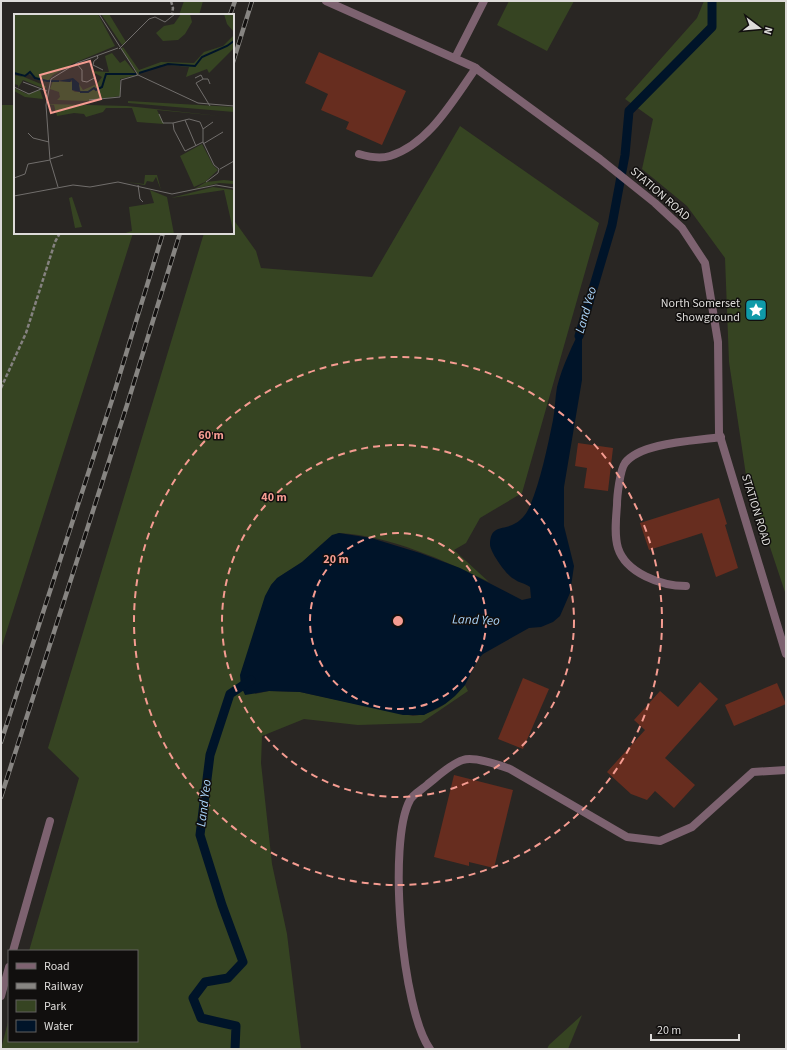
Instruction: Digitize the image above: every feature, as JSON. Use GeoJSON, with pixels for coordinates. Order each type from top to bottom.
{"type":"FeatureCollection","features":[{"type":"Feature","properties":{"kind":"street","name":"STATION ROAD"},"geometry":{"type":"LineString","coordinates":[[326,1],[476,68],[600,159],[655,203],[682,228],[705,263],[718,342],[719,432],[786,654]]}},
{"type":"Feature","properties":{"kind":"street"},"geometry":{"type":"LineString","coordinates":[[455,58],[484,1]]}},
{"type":"Feature","properties":{"kind":"street"},"geometry":{"type":"LineString","coordinates":[[359,154],[379,158],[389,156],[418,141],[446,110],[476,68]]}},
{"type":"Feature","properties":{"kind":"street"},"geometry":{"type":"LineString","coordinates":[[686,586],[677,586],[647,577],[628,566],[618,548],[616,522],[617,496],[624,464],[638,454],[655,447],[721,437]]}},
{"type":"Feature","properties":{"kind":"street"},"geometry":{"type":"LineString","coordinates":[[430,1049],[423,1039],[406,974],[397,876],[400,829],[410,799],[441,773],[463,760],[490,762],[510,769],[627,836],[660,841],[692,827],[753,772],[786,770]]}},
{"type":"Feature","properties":{"kind":"street"},"geometry":{"type":"LineString","coordinates":[[14,950],[50,821]]}},
{"type":"Feature","properties":{"kind":"street"},"geometry":{"type":"LineString","coordinates":[[1,996],[8,971]]}},
{"type":"Feature","properties":{"kind":"path"},"geometry":{"type":"LineString","coordinates":[[171,1],[174,8],[172,14]]}},
{"type":"Feature","properties":{"kind":"path"},"geometry":{"type":"LineString","coordinates":[[1,388],[26,333],[55,242],[59,234]]}},
{"type":"Feature","properties":{"kind":"green space"},"geometry":{"type":"Polygon","coordinates":[[[184,1],[203,1],[199,14],[179,14],[184,1]]]}},
{"type":"Feature","properties":{"kind":"green space"},"geometry":{"type":"Polygon","coordinates":[[[509,1],[574,1],[547,51],[497,25],[509,1]]]}},
{"type":"Feature","properties":{"kind":"green space","name":"North Somerset Showground"},"geometry":{"type":"Polygon","coordinates":[[[704,1],[786,1],[786,595],[746,475],[729,362],[725,258],[687,206],[642,169],[653,119],[625,99],[697,18],[704,1]]]}},
{"type":"Feature","properties":{"kind":"green space"},"geometry":{"type":"Polygon","coordinates":[[[1,105],[14,105],[14,234],[133,234],[1,649],[1,105]]]}},
{"type":"Feature","properties":{"kind":"green space"},"geometry":{"type":"Polygon","coordinates":[[[460,126],[599,223],[522,493],[480,518],[466,543],[454,550],[489,582],[416,550],[378,539],[339,533],[329,538],[302,562],[282,575],[271,585],[255,694],[269,691],[300,692],[413,716],[436,710],[465,685],[468,691],[421,723],[358,725],[304,719],[262,736],[261,763],[272,864],[287,934],[301,1049],[1,1049],[8,1022],[8,1042],[138,1042],[138,950],[29,950],[79,778],[48,748],[204,234],[234,234],[234,220],[256,251],[261,268],[372,277],[460,126]]]}},
{"type":"Feature","properties":{"kind":"green space"},"geometry":{"type":"Polygon","coordinates":[[[582,1015],[568,1049],[547,1049],[549,1045],[582,1015]]]}},
{"type":"Feature","properties":{"kind":"water"},"geometry":{"type":"Polygon","coordinates":[[[582,325],[582,380],[564,487],[564,526],[574,566],[570,593],[560,616],[553,622],[541,627],[529,628],[483,654],[478,659],[465,685],[455,696],[445,704],[424,715],[403,715],[300,692],[269,691],[245,695],[241,686],[240,675],[265,596],[277,578],[302,562],[332,535],[339,533],[371,538],[420,553],[460,568],[522,600],[531,598],[530,587],[511,577],[499,564],[491,549],[490,539],[497,530],[521,520],[530,506],[546,453],[559,379],[582,325]]]}},
{"type":"Feature","properties":{"kind":"building"},"geometry":{"type":"Polygon","coordinates":[[[319,52],[406,91],[382,145],[346,129],[349,122],[321,110],[328,94],[305,83],[319,52]]]}},
{"type":"Feature","properties":{"kind":"building"},"geometry":{"type":"Polygon","coordinates":[[[578,443],[613,448],[608,491],[584,488],[587,468],[575,466],[578,443]]]}},
{"type":"Feature","properties":{"kind":"building"},"geometry":{"type":"Polygon","coordinates":[[[719,498],[727,524],[725,525],[738,568],[716,577],[702,533],[649,550],[640,523],[719,498]]]}},
{"type":"Feature","properties":{"kind":"building"},"geometry":{"type":"Polygon","coordinates":[[[523,678],[549,689],[523,749],[498,739],[523,678]]]}},
{"type":"Feature","properties":{"kind":"building"},"geometry":{"type":"Polygon","coordinates":[[[700,682],[718,699],[665,758],[695,785],[674,808],[655,791],[647,800],[631,794],[607,772],[645,730],[634,720],[660,691],[678,707],[700,682]]]}},
{"type":"Feature","properties":{"kind":"building"},"geometry":{"type":"Polygon","coordinates":[[[777,683],[786,704],[734,726],[725,705],[777,683]]]}},
{"type":"Feature","properties":{"kind":"building"},"geometry":{"type":"Polygon","coordinates":[[[454,775],[513,790],[494,868],[469,862],[469,866],[434,857],[454,775]]]}},
{"type":"Feature","properties":{"kind":"waterway","name":"Land Yeo"},"geometry":{"type":"LineString","coordinates":[[579,336],[612,225],[625,155],[629,111],[712,27],[712,1]]}},
{"type":"Feature","properties":{"kind":"waterway","name":"Land Yeo"},"geometry":{"type":"LineString","coordinates":[[235,1049],[236,1026],[201,1018],[193,998],[205,982],[228,978],[243,962],[222,905],[200,835],[210,755],[230,694],[251,680]]}},
{"type":"Feature","properties":{"kind":"railway"},"geometry":{"type":"LineString","coordinates":[[230,14],[235,1]]}},
{"type":"Feature","properties":{"kind":"railway"},"geometry":{"type":"LineString","coordinates":[[234,59],[252,1]]}},
{"type":"Feature","properties":{"kind":"railway"},"geometry":{"type":"LineString","coordinates":[[1,742],[112,400],[163,234]]}},
{"type":"Feature","properties":{"kind":"railway"},"geometry":{"type":"LineString","coordinates":[[1,797],[127,405],[180,234]]}},
{"type":"Feature","properties":{"kind":"place","name":"North Somerset Showground"},"geometry":{"type":"Point","coordinates":[756,310]}}]}
